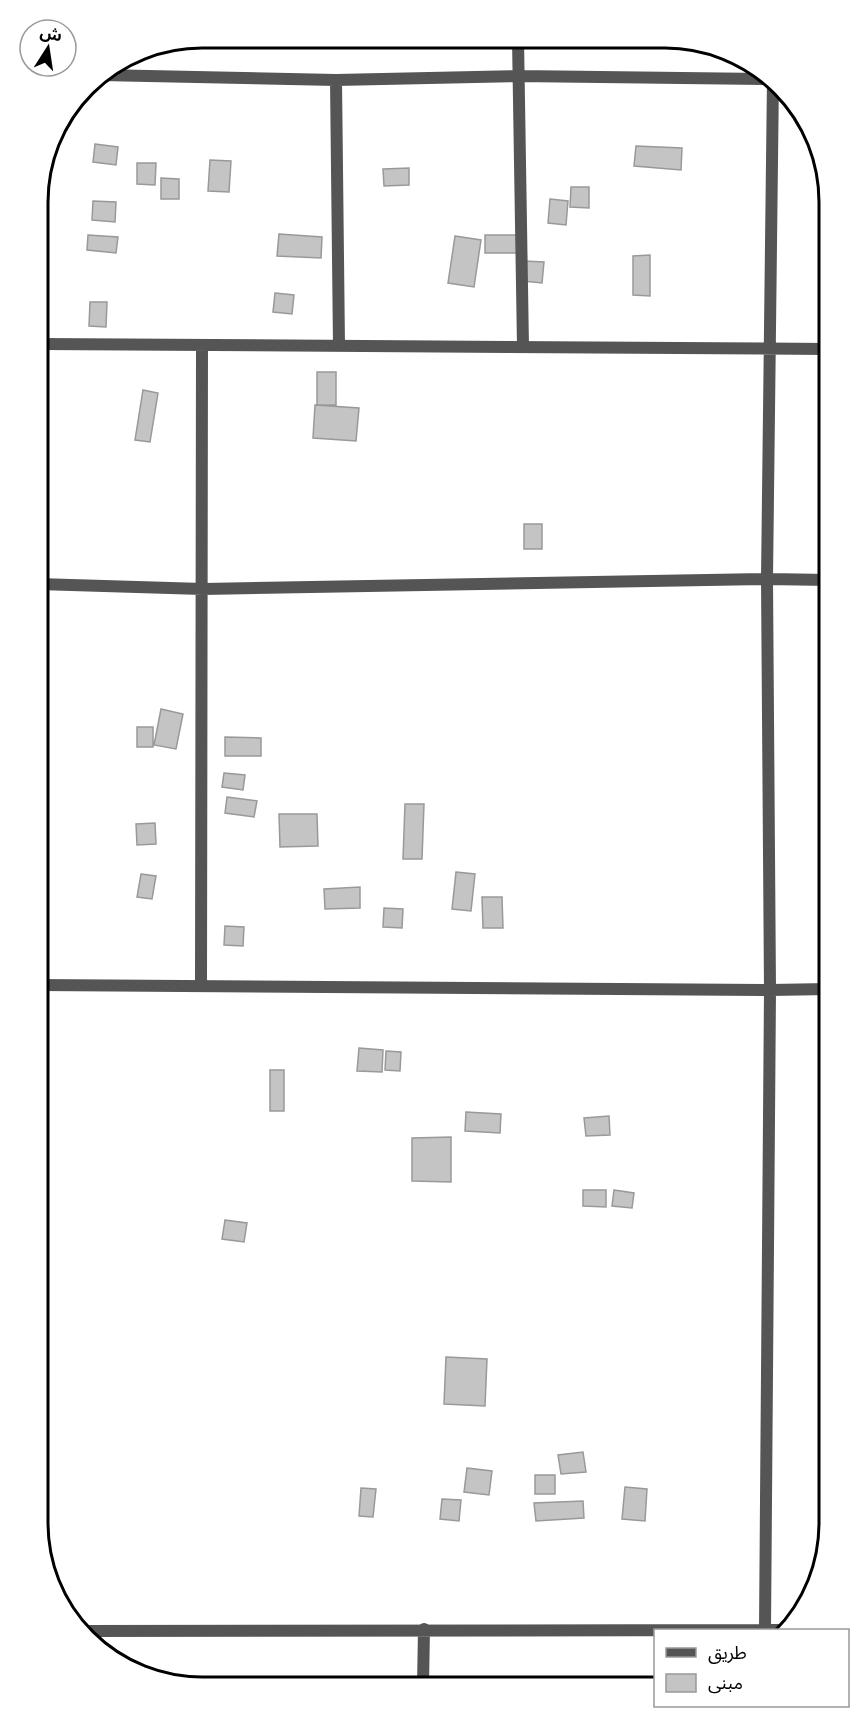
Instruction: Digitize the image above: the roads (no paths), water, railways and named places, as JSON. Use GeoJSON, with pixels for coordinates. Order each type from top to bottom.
{"type":"FeatureCollection","features":[{"type":"Feature","properties":{"kind":"street"},"geometry":{"type":"LineString","coordinates":[[518,48],[523,347]]}},
{"type":"Feature","properties":{"kind":"street"},"geometry":{"type":"LineString","coordinates":[[115,75],[336,80],[518,76],[756,79]]}},
{"type":"Feature","properties":{"kind":"street"},"geometry":{"type":"LineString","coordinates":[[336,80],[339,346]]}},
{"type":"Feature","properties":{"kind":"street"},"geometry":{"type":"LineString","coordinates":[[93,1631],[765,1629],[770,990],[767,579],[773,93]]}},
{"type":"Feature","properties":{"kind":"street"},"geometry":{"type":"LineString","coordinates":[[48,344],[819,349]]}},
{"type":"Feature","properties":{"kind":"street"},"geometry":{"type":"LineString","coordinates":[[201,986],[202,345]]}},
{"type":"Feature","properties":{"kind":"street"},"geometry":{"type":"LineString","coordinates":[[48,584],[203,588],[819,580]]}},
{"type":"Feature","properties":{"kind":"street"},"geometry":{"type":"LineString","coordinates":[[48,985],[819,989]]}},
{"type":"Feature","properties":{"kind":"street"},"geometry":{"type":"LineString","coordinates":[[423,1677],[424,1629]]}}]}
